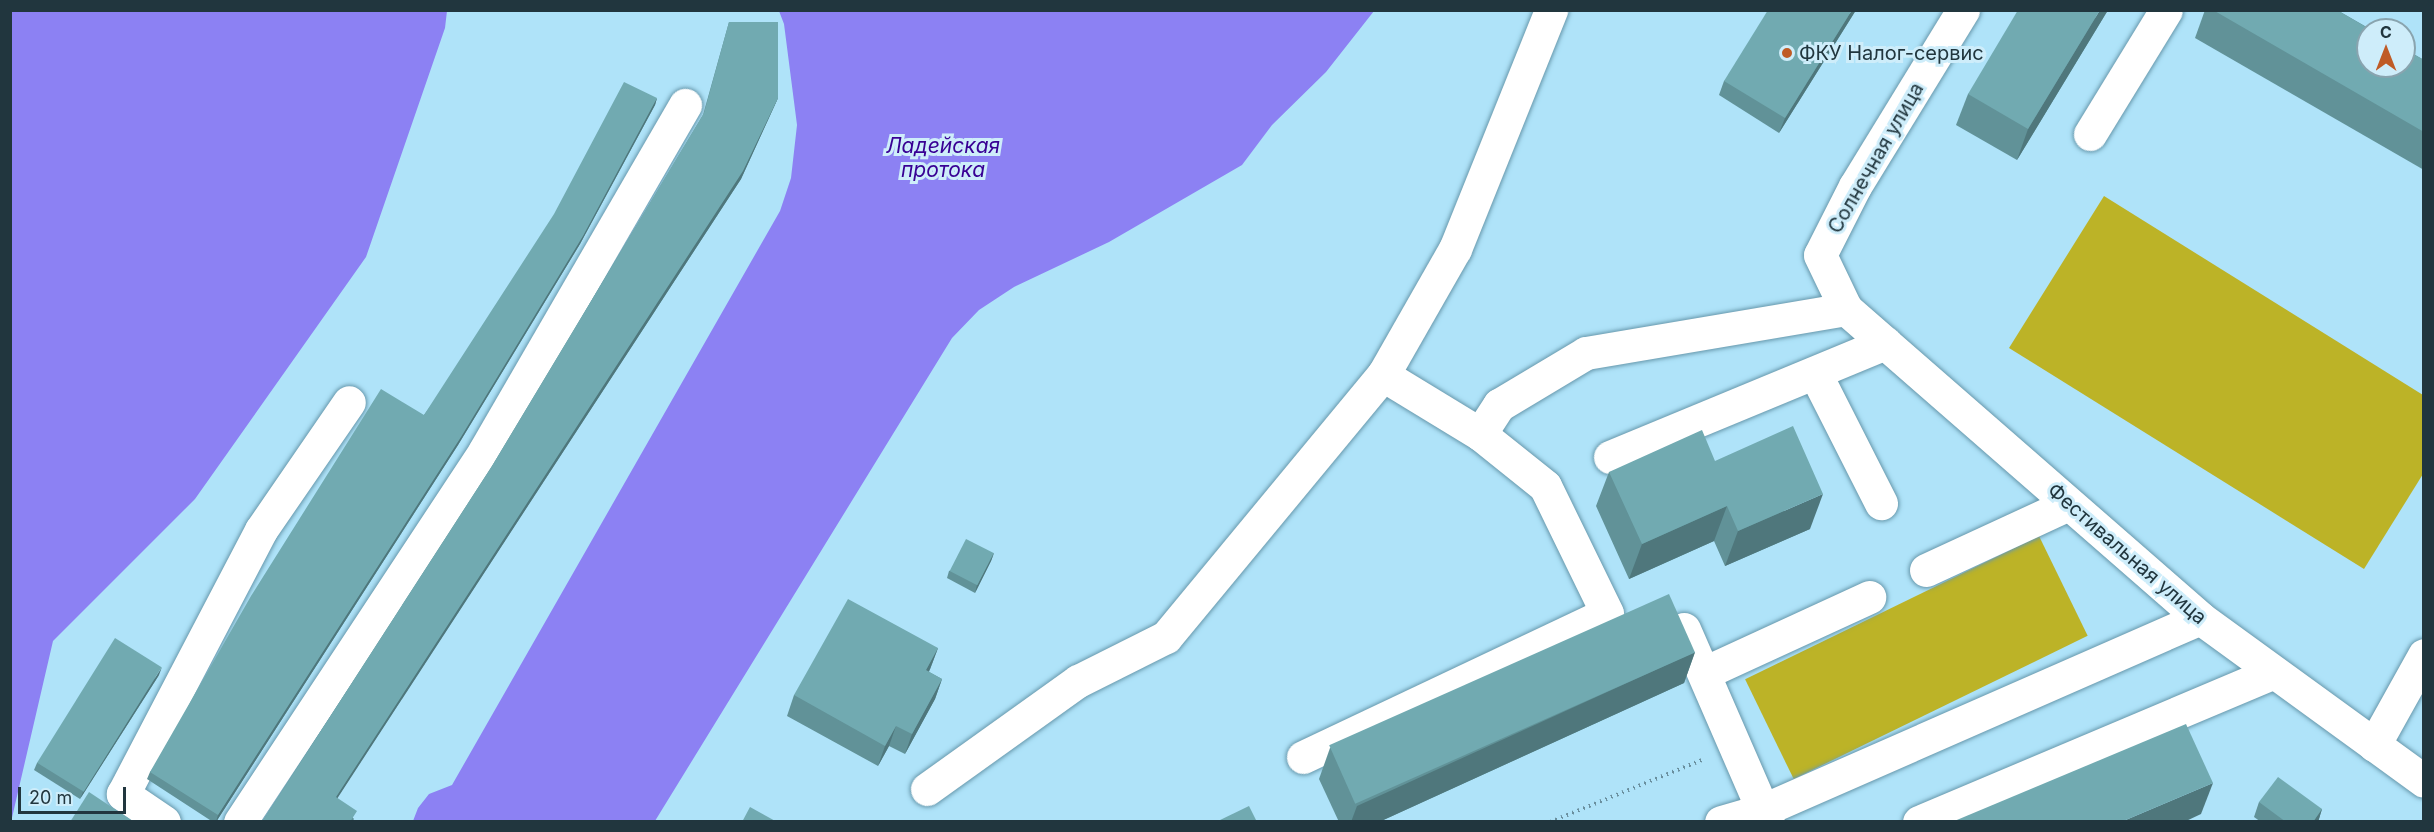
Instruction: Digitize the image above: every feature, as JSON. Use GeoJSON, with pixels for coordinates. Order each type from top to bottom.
{"type":"FeatureCollection","features":[{"type":"Feature","properties":{"kind":"street"},"geometry":{"type":"LineString","coordinates":[[927,789],[1078,681],[1166,637],[1383,375],[1455,249],[1551,10]]}},
{"type":"Feature","properties":{"kind":"street","name":"Солнечная улица"},"geometry":{"type":"LineString","coordinates":[[1846,309],[1820,255],[1855,186],[1963,10]]}},
{"type":"Feature","properties":{"kind":"street"},"geometry":{"type":"LineString","coordinates":[[2090,134],[2166,10]]}},
{"type":"Feature","properties":{"kind":"street"},"geometry":{"type":"LineString","coordinates":[[240,822],[485,450],[686,105]]}},
{"type":"Feature","properties":{"kind":"street"},"geometry":{"type":"LineString","coordinates":[[1480,434],[1499,405],[1586,353],[1846,309]]}},
{"type":"Feature","properties":{"kind":"street","name":"Фестивальная улица"},"geometry":{"type":"LineString","coordinates":[[1846,309],[2200,618],[2424,781]]}},
{"type":"Feature","properties":{"kind":"street"},"geometry":{"type":"LineString","coordinates":[[1610,457],[1885,343]]}},
{"type":"Feature","properties":{"kind":"street"},"geometry":{"type":"LineString","coordinates":[[1815,373],[1881,503]]}},
{"type":"Feature","properties":{"kind":"street"},"geometry":{"type":"LineString","coordinates":[[1303,758],[1607,614],[1545,486],[1480,434],[1383,375]]}},
{"type":"Feature","properties":{"kind":"street"},"geometry":{"type":"LineString","coordinates":[[164,822],[123,794],[261,530],[348,402]]}},
{"type":"Feature","properties":{"kind":"street"},"geometry":{"type":"LineString","coordinates":[[1926,570],[2069,504]]}},
{"type":"Feature","properties":{"kind":"street"},"geometry":{"type":"LineString","coordinates":[[1704,673],[1869,597]]}},
{"type":"Feature","properties":{"kind":"street"},"geometry":{"type":"LineString","coordinates":[[1721,822],[1766,816],[2200,618]]}},
{"type":"Feature","properties":{"kind":"street"},"geometry":{"type":"LineString","coordinates":[[1684,629],[1766,816]]}},
{"type":"Feature","properties":{"kind":"street"},"geometry":{"type":"LineString","coordinates":[[2374,745],[2424,655]]}},
{"type":"Feature","properties":{"kind":"street"},"geometry":{"type":"LineString","coordinates":[[1918,822],[2274,672]]}},
{"type":"Feature","properties":{"kind":"path"},"geometry":{"type":"LineString","coordinates":[[1550,822],[1735,746]]}},
{"type":"Feature","properties":{"kind":"shaded area"},"geometry":{"type":"Polygon","coordinates":[[[2104,196],[2423,395],[2423,474],[2364,569],[2009,348],[2104,196]]]}},
{"type":"Feature","properties":{"kind":"shaded area"},"geometry":{"type":"Polygon","coordinates":[[[2039,536],[2088,636],[1794,779],[1745,679],[2039,536]]]}},
{"type":"Feature","properties":{"kind":"water"},"geometry":{"type":"Polygon","coordinates":[[[10,11],[447,11],[445,28],[366,257],[195,499],[53,641],[11,822],[10,11]]]}},
{"type":"Feature","properties":{"kind":"water","name":"Ладейская протока"},"geometry":{"type":"Polygon","coordinates":[[[779,11],[1374,11],[1326,72],[1272,125],[1242,165],[1109,242],[1014,287],[979,310],[952,338],[655,821],[413,821],[418,808],[429,794],[452,785],[780,211],[791,178],[797,125],[784,24],[779,11]]]}},
{"type":"Feature","properties":{"kind":"building","name":"ФКУ Налог-сервис"},"geometry":{"type":"Polygon","coordinates":[[[1768,10],[1852,10],[1785,118],[1724,81],[1768,10]]]}},
{"type":"Feature","properties":{"kind":"building"},"geometry":{"type":"Polygon","coordinates":[[[2018,10],[2100,10],[2028,129],[1968,94],[2018,10]]]}},
{"type":"Feature","properties":{"kind":"building"},"geometry":{"type":"Polygon","coordinates":[[[2213,10],[2337,10],[2356,21],[2356,78],[2416,78],[2416,56],[2424,60],[2424,132],[2213,10]]]}},
{"type":"Feature","properties":{"kind":"building"},"geometry":{"type":"Polygon","coordinates":[[[729,22],[778,22],[778,98],[743,171],[336,797],[357,811],[350,822],[262,822],[492,466],[704,113],[729,22]]]}},
{"type":"Feature","properties":{"kind":"building"},"geometry":{"type":"Polygon","coordinates":[[[624,82],[657,98],[583,236],[461,437],[218,815],[150,772],[251,596],[381,389],[424,415],[554,214],[624,82]]]}},
{"type":"Feature","properties":{"kind":"building"},"geometry":{"type":"Polygon","coordinates":[[[1793,426],[1823,494],[1738,531],[1727,506],[1642,544],[1609,472],[1702,430],[1715,461],[1793,426]]]}},
{"type":"Feature","properties":{"kind":"building"},"geometry":{"type":"Polygon","coordinates":[[[966,539],[994,553],[977,585],[950,571],[966,539]]]}},
{"type":"Feature","properties":{"kind":"building"},"geometry":{"type":"Polygon","coordinates":[[[1669,594],[1695,652],[1355,804],[1329,745],[1669,594]]]}},
{"type":"Feature","properties":{"kind":"building"},"geometry":{"type":"Polygon","coordinates":[[[848,599],[938,648],[926,670],[942,679],[912,734],[896,726],[885,746],[794,695],[848,599]]]}},
{"type":"Feature","properties":{"kind":"building"},"geometry":{"type":"Polygon","coordinates":[[[115,638],[162,667],[84,792],[37,763],[115,638]]]}},
{"type":"Feature","properties":{"kind":"building"},"geometry":{"type":"Polygon","coordinates":[[[2186,724],[2213,783],[2121,822],[1952,822],[2186,724]]]}},
{"type":"Feature","properties":{"kind":"building"},"geometry":{"type":"Polygon","coordinates":[[[2278,777],[2322,809],[2313,822],[2286,822],[2259,802],[2278,777]]]}},
{"type":"Feature","properties":{"kind":"building"},"geometry":{"type":"Polygon","coordinates":[[[89,792],[134,822],[70,822],[89,792]]]}},
{"type":"Feature","properties":{"kind":"building"},"geometry":{"type":"Polygon","coordinates":[[[1249,806],[1257,822],[1218,822],[1218,821],[1249,806]]]}},
{"type":"Feature","properties":{"kind":"building"},"geometry":{"type":"Polygon","coordinates":[[[750,807],[777,822],[742,822],[750,807]]]}},
{"type":"Feature","properties":{"kind":"place","name":"ФКУ Налог-сервис"},"geometry":{"type":"Point","coordinates":[1787,53]}}]}
